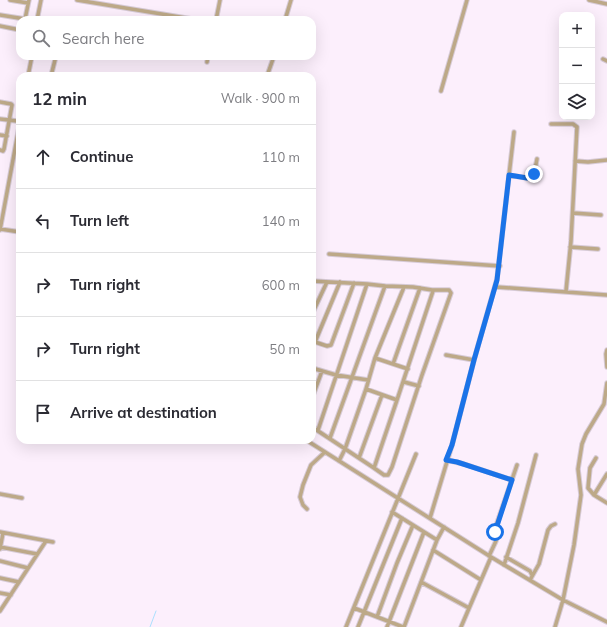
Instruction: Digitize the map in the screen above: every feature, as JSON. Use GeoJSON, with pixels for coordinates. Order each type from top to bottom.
{"type":"FeatureCollection","features":[{"type":"Feature","properties":{"kind":"street"},"geometry":{"type":"LineString","coordinates":[[10,0],[28,2],[26,16]]}},
{"type":"Feature","properties":{"kind":"street"},"geometry":{"type":"LineString","coordinates":[[39,16],[41,0]]}},
{"type":"Feature","properties":{"kind":"street"},"geometry":{"type":"LineString","coordinates":[[77,0],[175,16]]}},
{"type":"Feature","properties":{"kind":"street"},"geometry":{"type":"LineString","coordinates":[[111,5],[114,0]]}},
{"type":"Feature","properties":{"kind":"street"},"geometry":{"type":"LineString","coordinates":[[217,16],[220,0]]}},
{"type":"Feature","properties":{"kind":"street"},"geometry":{"type":"LineString","coordinates":[[286,16],[291,0]]}},
{"type":"Feature","properties":{"kind":"street"},"geometry":{"type":"LineString","coordinates":[[441,91],[467,0]]}},
{"type":"Feature","properties":{"kind":"street"},"geometry":{"type":"LineString","coordinates":[[589,0],[607,4]]}},
{"type":"Feature","properties":{"kind":"street"},"geometry":{"type":"LineString","coordinates":[[0,15],[16,18]]}},
{"type":"Feature","properties":{"kind":"street"},"geometry":{"type":"LineString","coordinates":[[0,26],[16,29]]}},
{"type":"Feature","properties":{"kind":"street"},"geometry":{"type":"LineString","coordinates":[[29,72],[31,60]]}},
{"type":"Feature","properties":{"kind":"street"},"geometry":{"type":"LineString","coordinates":[[52,72],[55,60]]}},
{"type":"Feature","properties":{"kind":"street"},"geometry":{"type":"LineString","coordinates":[[268,72],[273,60]]}},
{"type":"Feature","properties":{"kind":"street"},"geometry":{"type":"LineString","coordinates":[[0,102],[12,104],[4,150],[0,150]]}},
{"type":"Feature","properties":{"kind":"street"},"geometry":{"type":"LineString","coordinates":[[0,118],[16,122]]}},
{"type":"Feature","properties":{"kind":"street"},"geometry":{"type":"LineString","coordinates":[[551,124],[576,125],[576,161],[573,213],[566,291]]}},
{"type":"Feature","properties":{"kind":"street"},"geometry":{"type":"LineString","coordinates":[[430,518],[496,287],[500,266],[514,132]]}},
{"type":"Feature","properties":{"kind":"street"},"geometry":{"type":"LineString","coordinates":[[16,134],[0,229],[16,231]]}},
{"type":"Feature","properties":{"kind":"street"},"geometry":{"type":"LineString","coordinates":[[0,135],[7,136]]}},
{"type":"Feature","properties":{"kind":"street"},"geometry":{"type":"LineString","coordinates":[[509,175],[527,178],[534,174],[537,159]]}},
{"type":"Feature","properties":{"kind":"street"},"geometry":{"type":"LineString","coordinates":[[576,161],[588,162],[607,160]]}},
{"type":"Feature","properties":{"kind":"street"},"geometry":{"type":"LineString","coordinates":[[573,213],[601,215]]}},
{"type":"Feature","properties":{"kind":"street"},"geometry":{"type":"LineString","coordinates":[[570,247],[598,249]]}},
{"type":"Feature","properties":{"kind":"street"},"geometry":{"type":"LineString","coordinates":[[329,254],[500,266]]}},
{"type":"Feature","properties":{"kind":"street"},"geometry":{"type":"LineString","coordinates":[[316,281],[354,283],[420,288],[432,290],[449,290],[451,292],[388,475],[384,475],[318,430],[367,284]]}},
{"type":"Feature","properties":{"kind":"street"},"geometry":{"type":"LineString","coordinates":[[316,305],[327,282]]}},
{"type":"Feature","properties":{"kind":"street"},"geometry":{"type":"LineString","coordinates":[[316,337],[340,282]]}},
{"type":"Feature","properties":{"kind":"street"},"geometry":{"type":"LineString","coordinates":[[316,343],[327,346],[331,345],[354,283]]}},
{"type":"Feature","properties":{"kind":"street"},"geometry":{"type":"LineString","coordinates":[[330,438],[385,286]]}},
{"type":"Feature","properties":{"kind":"street"},"geometry":{"type":"LineString","coordinates":[[339,461],[345,449],[366,389],[375,358],[404,287]]}},
{"type":"Feature","properties":{"kind":"street"},"geometry":{"type":"LineString","coordinates":[[496,287],[607,295]]}},
{"type":"Feature","properties":{"kind":"street"},"geometry":{"type":"LineString","coordinates":[[393,364],[420,288]]}},
{"type":"Feature","properties":{"kind":"street"},"geometry":{"type":"LineString","coordinates":[[374,468],[434,293],[432,290]]}},
{"type":"Feature","properties":{"kind":"street"},"geometry":{"type":"LineString","coordinates":[[607,350],[607,367]]}},
{"type":"Feature","properties":{"kind":"street"},"geometry":{"type":"LineString","coordinates":[[446,355],[474,360]]}},
{"type":"Feature","properties":{"kind":"street"},"geometry":{"type":"LineString","coordinates":[[375,358],[408,369]]}},
{"type":"Feature","properties":{"kind":"street"},"geometry":{"type":"LineString","coordinates":[[316,369],[336,375],[368,380]]}},
{"type":"Feature","properties":{"kind":"street"},"geometry":{"type":"LineString","coordinates":[[316,387],[322,371]]}},
{"type":"Feature","properties":{"kind":"street"},"geometry":{"type":"LineString","coordinates":[[404,382],[419,386]]}},
{"type":"Feature","properties":{"kind":"street"},"geometry":{"type":"LineString","coordinates":[[555,627],[563,600],[574,544],[580,495],[578,469],[582,444],[586,434],[604,404],[607,383]]}},
{"type":"Feature","properties":{"kind":"street"},"geometry":{"type":"LineString","coordinates":[[366,389],[397,400]]}},
{"type":"Feature","properties":{"kind":"street"},"geometry":{"type":"LineString","coordinates":[[359,458],[382,395]]}},
{"type":"Feature","properties":{"kind":"street"},"geometry":{"type":"LineString","coordinates":[[312,444],[490,556],[563,600],[607,622]]}},
{"type":"Feature","properties":{"kind":"street"},"geometry":{"type":"LineString","coordinates":[[307,509],[303,505],[300,497],[303,485],[310,465],[325,452]]}},
{"type":"Feature","properties":{"kind":"street"},"geometry":{"type":"LineString","coordinates":[[346,627],[416,454]]}},
{"type":"Feature","properties":{"kind":"street"},"geometry":{"type":"LineString","coordinates":[[504,564],[518,523],[536,455]]}},
{"type":"Feature","properties":{"kind":"street"},"geometry":{"type":"LineString","coordinates":[[596,458],[590,468],[587,484],[589,490],[594,495],[607,503]]}},
{"type":"Feature","properties":{"kind":"street"},"geometry":{"type":"LineString","coordinates":[[446,460],[457,462],[512,480]]}},
{"type":"Feature","properties":{"kind":"street"},"geometry":{"type":"LineString","coordinates":[[461,627],[496,541],[495,529],[517,465]]}},
{"type":"Feature","properties":{"kind":"street"},"geometry":{"type":"LineString","coordinates":[[594,495],[607,474]]}},
{"type":"Feature","properties":{"kind":"street"},"geometry":{"type":"LineString","coordinates":[[0,494],[22,498]]}},
{"type":"Feature","properties":{"kind":"street"},"geometry":{"type":"LineString","coordinates":[[392,512],[437,540]]}},
{"type":"Feature","properties":{"kind":"street"},"geometry":{"type":"LineString","coordinates":[[358,627],[402,518]]}},
{"type":"Feature","properties":{"kind":"street"},"geometry":{"type":"LineString","coordinates":[[530,580],[539,564],[548,530],[555,524]]}},
{"type":"Feature","properties":{"kind":"street"},"geometry":{"type":"LineString","coordinates":[[377,617],[413,525]]}},
{"type":"Feature","properties":{"kind":"street"},"geometry":{"type":"LineString","coordinates":[[354,608],[403,627],[437,540],[444,527]]}},
{"type":"Feature","properties":{"kind":"street"},"geometry":{"type":"LineString","coordinates":[[387,627],[424,532]]}},
{"type":"Feature","properties":{"kind":"street"},"geometry":{"type":"LineString","coordinates":[[37,554],[0,548],[2,533],[53,542]]}},
{"type":"Feature","properties":{"kind":"street"},"geometry":{"type":"LineString","coordinates":[[1,609],[46,540]]}},
{"type":"Feature","properties":{"kind":"street"},"geometry":{"type":"LineString","coordinates":[[433,550],[481,580]]}},
{"type":"Feature","properties":{"kind":"street"},"geometry":{"type":"LineString","coordinates":[[506,557],[530,571],[532,575]]}},
{"type":"Feature","properties":{"kind":"street"},"geometry":{"type":"LineString","coordinates":[[0,561],[28,568]]}},
{"type":"Feature","properties":{"kind":"street"},"geometry":{"type":"LineString","coordinates":[[0,578],[19,582]]}},
{"type":"Feature","properties":{"kind":"street"},"geometry":{"type":"LineString","coordinates":[[421,582],[469,608]]}},
{"type":"Feature","properties":{"kind":"street"},"geometry":{"type":"LineString","coordinates":[[0,593],[11,595]]}},
{"type":"Feature","properties":{"kind":"waterway"},"geometry":{"type":"LineString","coordinates":[[150,627],[156,611]]}},
{"type":"Feature","properties":{"kind":"route"},"geometry":{"type":"LineString","coordinates":[[495,532],[512,480],[457,462],[446,460],[452,445],[474,360],[496,287],[500,266],[509,175],[527,178],[534,174]]}}]}
